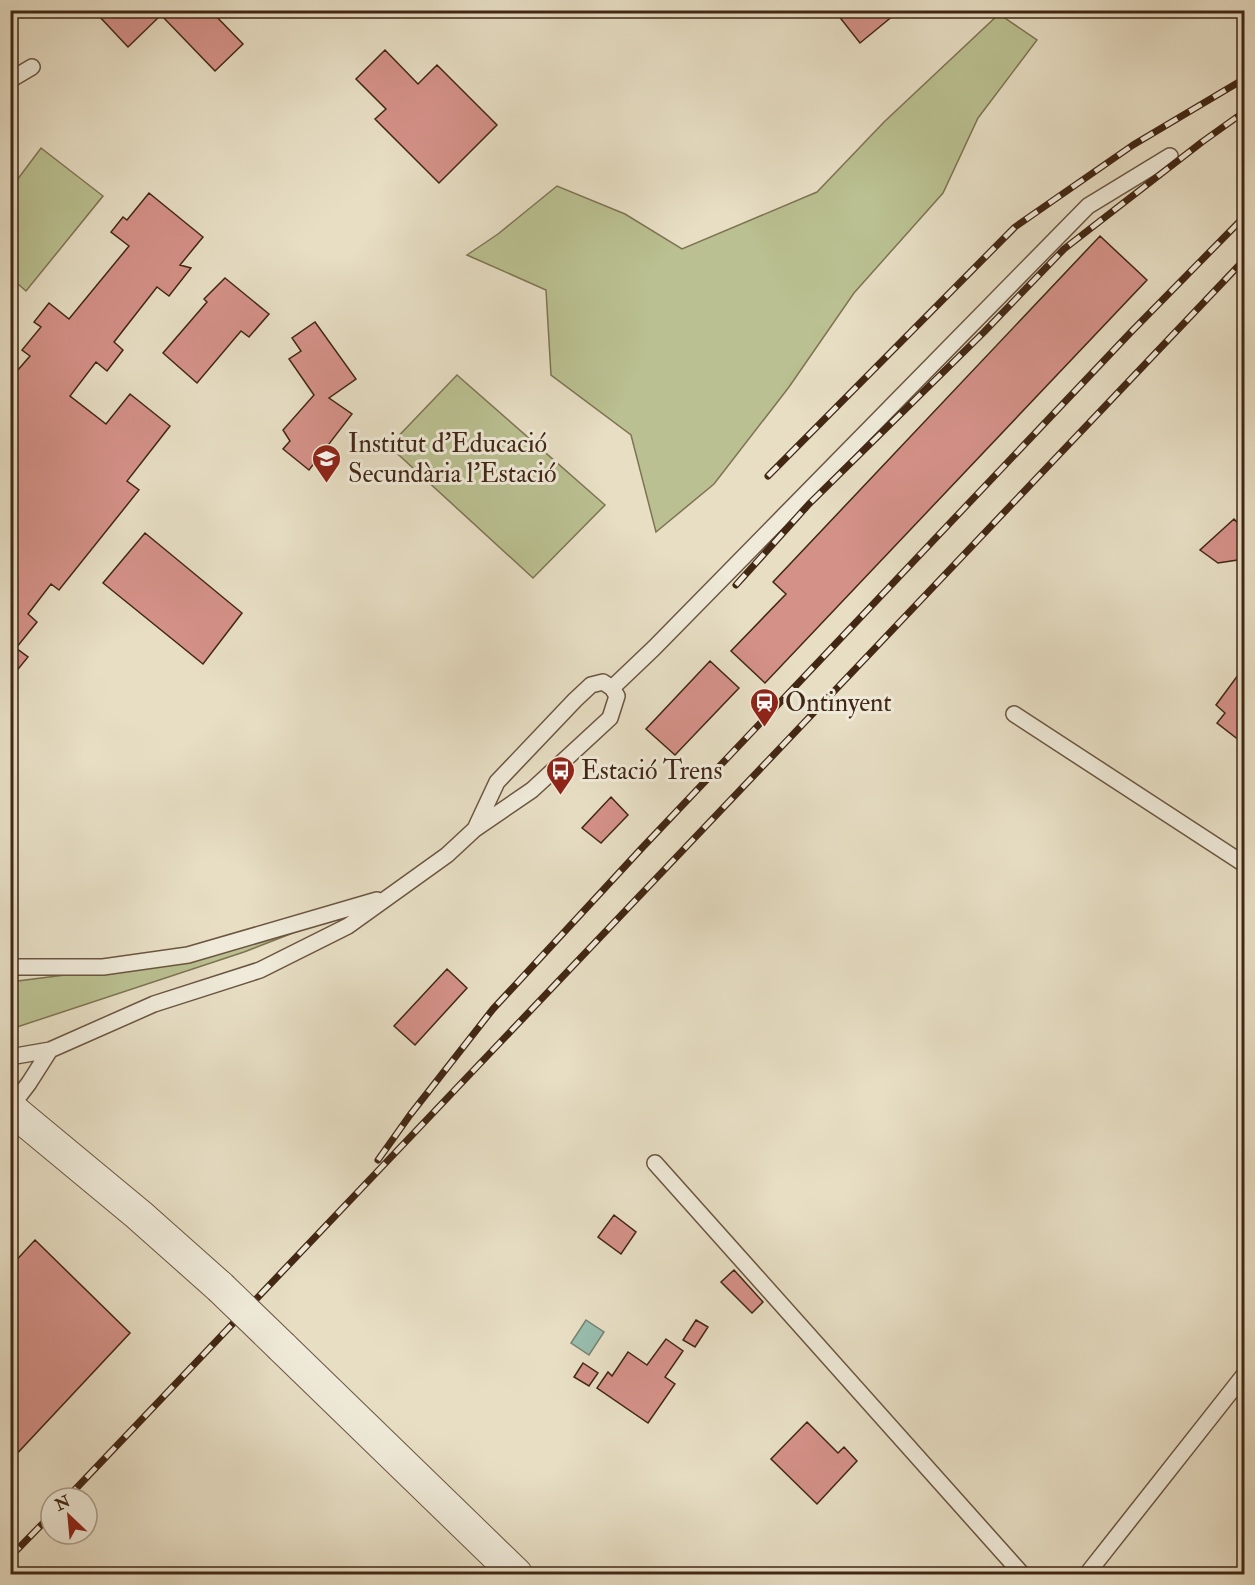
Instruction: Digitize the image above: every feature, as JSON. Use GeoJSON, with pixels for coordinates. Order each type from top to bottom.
{"type":"FeatureCollection","features":[{"type":"Feature","properties":{"kind":"street"},"geometry":{"type":"LineString","coordinates":[[10,1108],[139,1215],[220,1287],[516,1575]]}},
{"type":"Feature","properties":{"kind":"lane"},"geometry":{"type":"LineString","coordinates":[[10,80],[32,67]]}},
{"type":"Feature","properties":{"kind":"lane"},"geometry":{"type":"LineString","coordinates":[[612,688],[1088,206],[1170,156]]}},
{"type":"Feature","properties":{"kind":"lane"},"geometry":{"type":"LineString","coordinates":[[10,1057],[50,1050],[154,1004],[260,970],[348,926],[447,855],[475,829],[532,790],[610,718],[617,696],[612,688],[603,682],[591,685],[575,699],[497,782],[475,829]]}},
{"type":"Feature","properties":{"kind":"lane"},"geometry":{"type":"LineString","coordinates":[[1014,714],[1245,864]]}},
{"type":"Feature","properties":{"kind":"lane"},"geometry":{"type":"LineString","coordinates":[[10,967],[103,967],[188,955],[390,897]]}},
{"type":"Feature","properties":{"kind":"lane"},"geometry":{"type":"LineString","coordinates":[[10,1047],[50,1050]]}},
{"type":"Feature","properties":{"kind":"lane"},"geometry":{"type":"LineString","coordinates":[[10,1108],[50,1050]]}},
{"type":"Feature","properties":{"kind":"lane"},"geometry":{"type":"LineString","coordinates":[[655,1163],[1022,1575]]}},
{"type":"Feature","properties":{"kind":"lane"},"geometry":{"type":"LineString","coordinates":[[1087,1575],[1245,1375]]}},
{"type":"Feature","properties":{"kind":"shaded area"},"geometry":{"type":"Polygon","coordinates":[[[999,14],[1037,40],[978,118],[943,193],[854,293],[789,387],[714,484],[656,532],[631,435],[551,375],[546,290],[467,255],[498,234],[557,186],[625,214],[682,249],[817,192],[884,122],[999,14]]]}},
{"type":"Feature","properties":{"kind":"shaded area"},"geometry":{"type":"Polygon","coordinates":[[[41,148],[103,196],[26,291],[11,278],[11,188],[41,148]]]}},
{"type":"Feature","properties":{"kind":"shaded area"},"geometry":{"type":"Polygon","coordinates":[[[457,375],[605,505],[533,578],[389,446],[457,375]]]}},
{"type":"Feature","properties":{"kind":"shaded area"},"geometry":{"type":"Polygon","coordinates":[[[303,929],[244,952],[11,1029],[10,982],[183,960],[303,929]]]}},
{"type":"Feature","properties":{"kind":"shaded area"},"geometry":{"type":"Polygon","coordinates":[[[586,1320],[604,1332],[589,1355],[571,1343],[586,1320]]]}},
{"type":"Feature","properties":{"kind":"building"},"geometry":{"type":"Polygon","coordinates":[[[103,10],[210,10],[243,44],[215,71],[161,15],[128,47],[98,15],[103,10]]]}},
{"type":"Feature","properties":{"kind":"building"},"geometry":{"type":"Polygon","coordinates":[[[834,10],[900,10],[860,43],[834,10]]]}},
{"type":"Feature","properties":{"kind":"building"},"geometry":{"type":"Polygon","coordinates":[[[385,50],[418,84],[437,65],[497,125],[439,183],[375,119],[386,109],[356,79],[385,50]]]}},
{"type":"Feature","properties":{"kind":"building"},"geometry":{"type":"Polygon","coordinates":[[[149,193],[203,237],[180,265],[191,268],[169,296],[157,287],[114,342],[123,350],[107,371],[96,362],[70,396],[106,424],[130,394],[170,426],[127,481],[139,490],[59,590],[51,584],[28,614],[37,622],[16,648],[28,657],[10,679],[10,389],[13,386],[10,384],[10,379],[30,356],[22,350],[41,327],[34,322],[49,303],[69,319],[129,246],[111,232],[123,217],[127,220],[149,193]]]}},
{"type":"Feature","properties":{"kind":"building"},"geometry":{"type":"Polygon","coordinates":[[[1100,236],[1147,280],[765,683],[731,651],[786,594],[773,582],[1100,236]]]}},
{"type":"Feature","properties":{"kind":"building"},"geometry":{"type":"Polygon","coordinates":[[[225,278],[269,314],[249,337],[241,331],[197,383],[163,353],[207,302],[204,299],[225,278]]]}},
{"type":"Feature","properties":{"kind":"building"},"geometry":{"type":"Polygon","coordinates":[[[315,322],[356,379],[329,398],[352,414],[309,470],[283,449],[290,441],[283,430],[314,395],[289,359],[301,351],[292,338],[315,322]]]}},
{"type":"Feature","properties":{"kind":"building"},"geometry":{"type":"Polygon","coordinates":[[[1234,519],[1244,530],[1244,559],[1218,563],[1200,550],[1234,519]]]}},
{"type":"Feature","properties":{"kind":"building"},"geometry":{"type":"Polygon","coordinates":[[[145,533],[242,613],[203,664],[103,583],[145,533]]]}},
{"type":"Feature","properties":{"kind":"building"},"geometry":{"type":"Polygon","coordinates":[[[710,661],[739,688],[675,755],[646,729],[710,661]]]}},
{"type":"Feature","properties":{"kind":"building"},"geometry":{"type":"Polygon","coordinates":[[[1244,667],[1244,744],[1217,723],[1225,713],[1216,705],[1244,667]]]}},
{"type":"Feature","properties":{"kind":"building"},"geometry":{"type":"Polygon","coordinates":[[[611,797],[628,815],[601,843],[582,828],[611,797]]]}},
{"type":"Feature","properties":{"kind":"building"},"geometry":{"type":"Polygon","coordinates":[[[447,969],[467,988],[415,1045],[394,1026],[447,969]]]}},
{"type":"Feature","properties":{"kind":"building"},"geometry":{"type":"Polygon","coordinates":[[[614,1215],[636,1232],[621,1254],[598,1237],[614,1215]]]}},
{"type":"Feature","properties":{"kind":"building"},"geometry":{"type":"Polygon","coordinates":[[[35,1240],[130,1333],[10,1461],[10,1267],[35,1240]]]}},
{"type":"Feature","properties":{"kind":"building"},"geometry":{"type":"Polygon","coordinates":[[[734,1270],[763,1302],[752,1313],[721,1282],[734,1270]]]}},
{"type":"Feature","properties":{"kind":"building"},"geometry":{"type":"Polygon","coordinates":[[[696,1320],[708,1327],[695,1347],[683,1340],[696,1320]]]}},
{"type":"Feature","properties":{"kind":"building"},"geometry":{"type":"Polygon","coordinates":[[[666,1339],[683,1351],[665,1377],[675,1384],[648,1423],[597,1388],[608,1372],[612,1376],[628,1352],[647,1365],[666,1339]]]}},
{"type":"Feature","properties":{"kind":"building"},"geometry":{"type":"Polygon","coordinates":[[[583,1363],[598,1373],[589,1386],[574,1377],[583,1363]]]}},
{"type":"Feature","properties":{"kind":"building"},"geometry":{"type":"Polygon","coordinates":[[[807,1422],[838,1453],[844,1447],[857,1461],[817,1504],[771,1459],[807,1422]]]}},
{"type":"Feature","properties":{"kind":"railway"},"geometry":{"type":"LineString","coordinates":[[768,476],[1015,227],[1133,145],[1244,79]]}},
{"type":"Feature","properties":{"kind":"railway"},"geometry":{"type":"LineString","coordinates":[[736,585],[809,504],[984,332],[1064,249],[1244,112]]}},
{"type":"Feature","properties":{"kind":"railway"},"geometry":{"type":"LineString","coordinates":[[378,1160],[410,1115],[493,1009],[641,849],[1131,332],[1244,217]]}},
{"type":"Feature","properties":{"kind":"railway"},"geometry":{"type":"LineString","coordinates":[[78,1486],[1244,260]]}},
{"type":"Feature","properties":{"kind":"railway"},"geometry":{"type":"LineString","coordinates":[[10,1557],[39,1527]]}},
{"type":"Feature","properties":{"kind":"place","name":"Institut d'Educació Secundària l'Estació"},"geometry":{"type":"Point","coordinates":[327,484]}},
{"type":"Feature","properties":{"kind":"place","name":"Ontinyent"},"geometry":{"type":"Point","coordinates":[764,728]}},
{"type":"Feature","properties":{"kind":"place","name":"Estació Trens"},"geometry":{"type":"Point","coordinates":[560,796]}}]}
